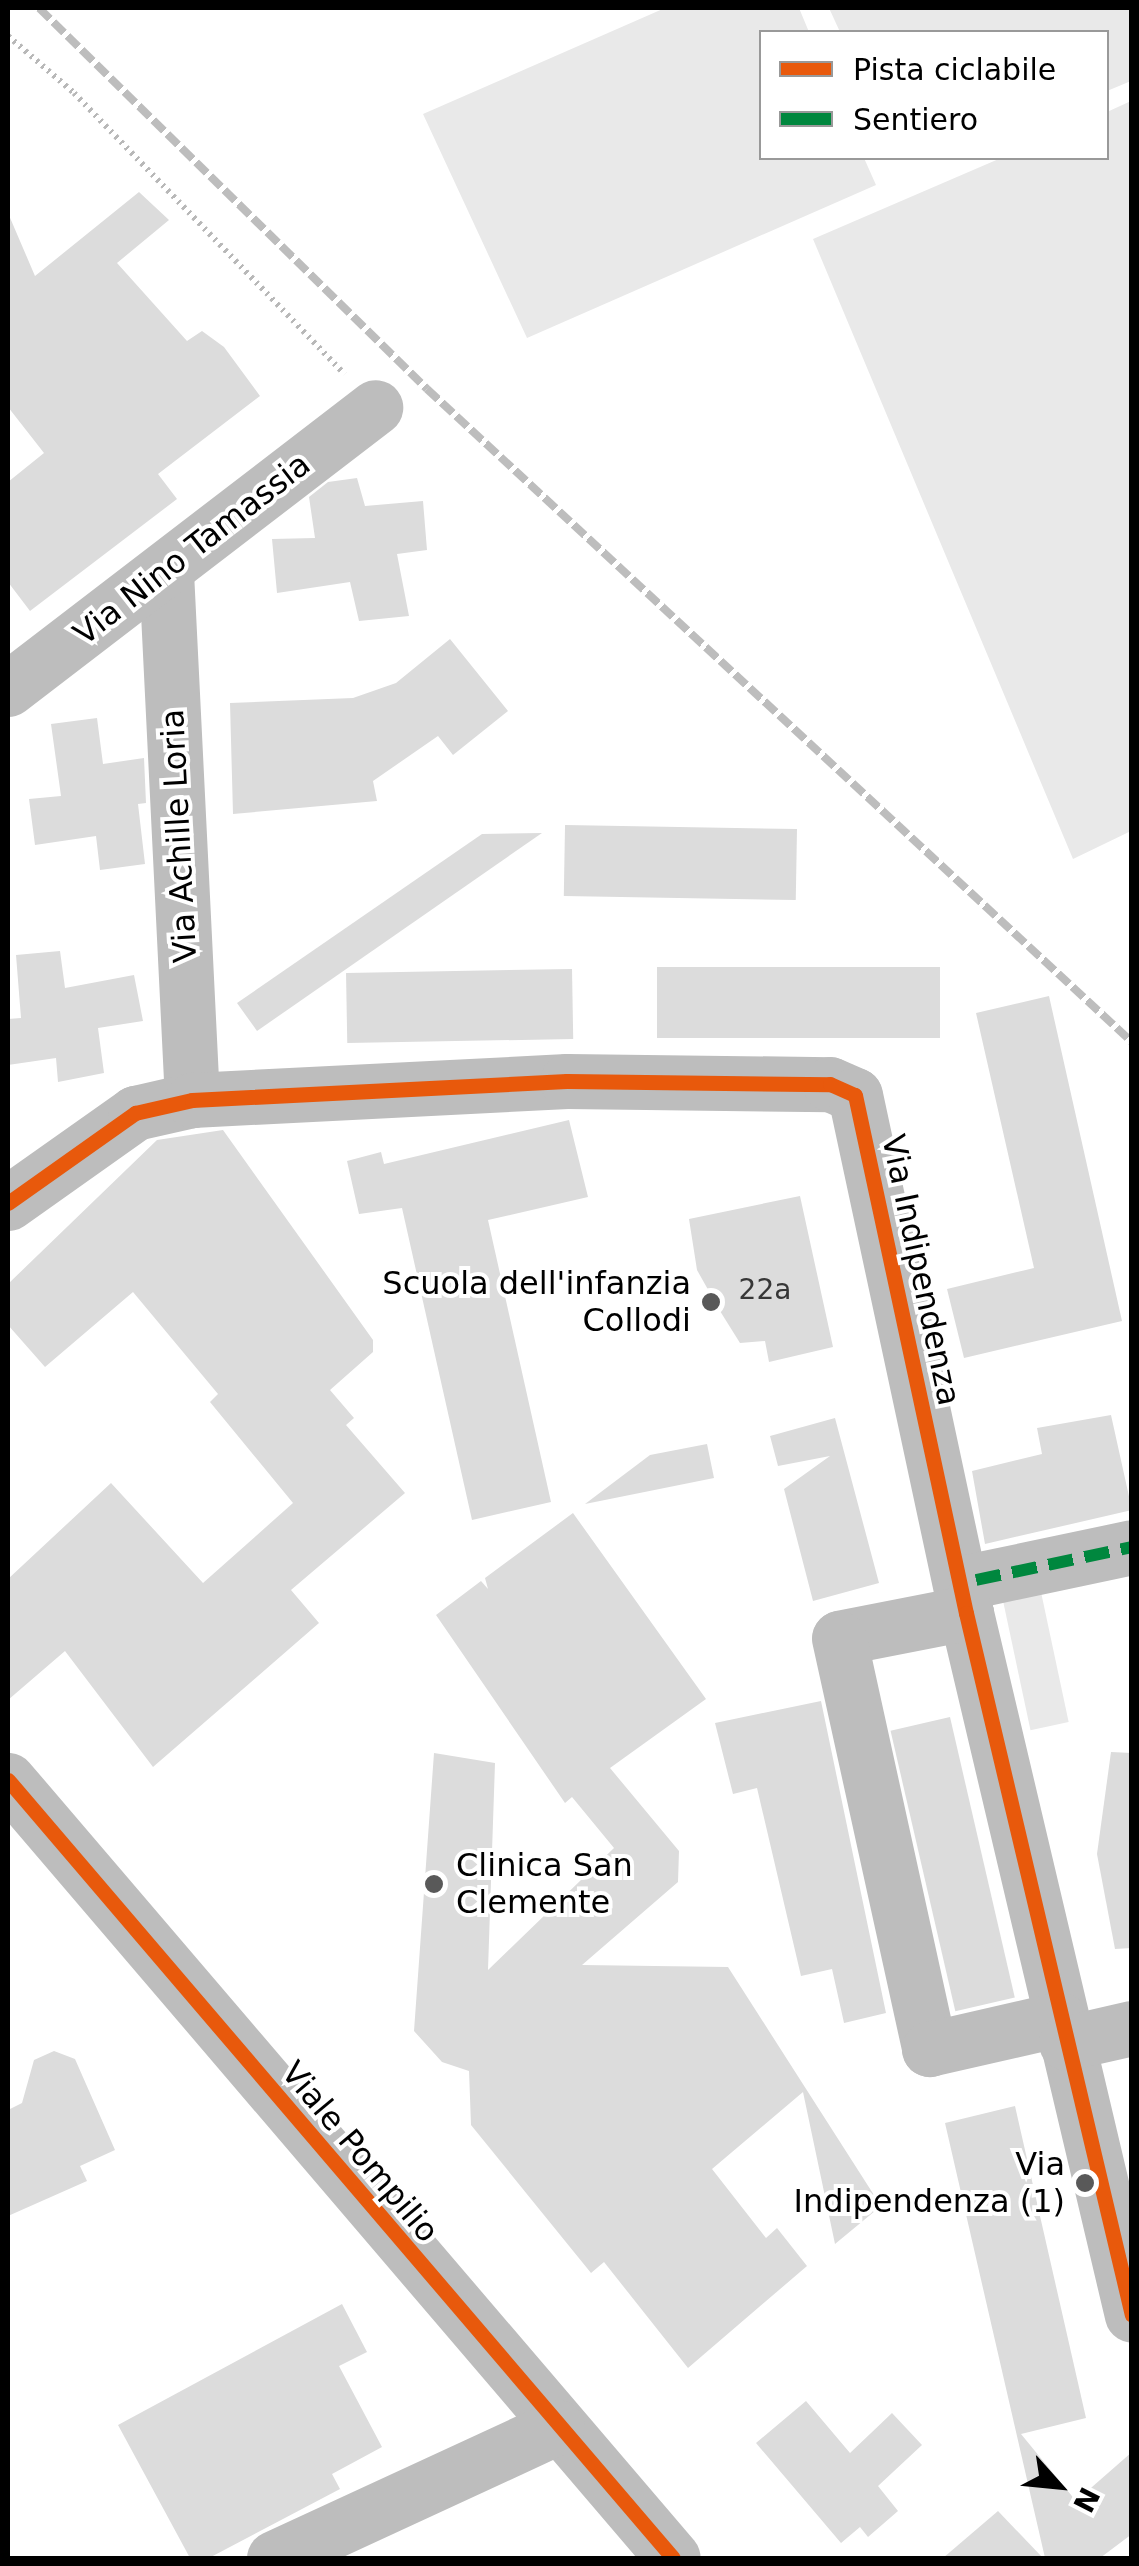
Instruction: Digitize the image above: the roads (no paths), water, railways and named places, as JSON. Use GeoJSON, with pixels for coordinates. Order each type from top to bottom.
{"type":"FeatureCollection","features":[{"type":"Feature","properties":{"kind":"street","name":"Via Nino Tamassia"},"geometry":{"type":"LineString","coordinates":[[8,689],[166,572],[376,407]]}},
{"type":"Feature","properties":{"kind":"street","name":"Via Achille Loria"},"geometry":{"type":"LineString","coordinates":[[166,572],[192,1093]]}},
{"type":"Feature","properties":{"kind":"street","name":"Via Indipendenza"},"geometry":{"type":"LineString","coordinates":[[8,1183],[128,1100],[192,1093],[568,1081],[830,1084],[855,1095],[971,1597],[1085,2032],[1132,2267]]}},
{"type":"Feature","properties":{"kind":"street","name":"Via Indipendenza"},"geometry":{"type":"LineString","coordinates":[[8,1203],[135,1113],[192,1093]]}},
{"type":"Feature","properties":{"kind":"street"},"geometry":{"type":"LineString","coordinates":[[1085,2032],[929,2049],[839,1638],[1132,1547]]}},
{"type":"Feature","properties":{"kind":"street","name":"Viale Pompilio"},"geometry":{"type":"LineString","coordinates":[[8,1780],[557,2427],[673,2558]]}},
{"type":"Feature","properties":{"kind":"street","name":"Via Indipendenza"},"geometry":{"type":"LineString","coordinates":[[1085,2032],[1132,2315]]}},
{"type":"Feature","properties":{"kind":"street"},"geometry":{"type":"LineString","coordinates":[[274,2558],[557,2427]]}},
{"type":"Feature","properties":{"kind":"railway"},"geometry":{"type":"LineString","coordinates":[[39,8],[427,389],[1132,1042]]}},
{"type":"Feature","properties":{"kind":"place","name":"Scuola dell'infanzia Collodi"},"geometry":{"type":"Point","coordinates":[711,1302]}},
{"type":"Feature","properties":{"kind":"place","name":"Clinica San Clemente"},"geometry":{"type":"Point","coordinates":[434,1884]}},
{"type":"Feature","properties":{"kind":"place","name":"Via Indipendenza (1)"},"geometry":{"type":"Point","coordinates":[1085,2183]}}]}
